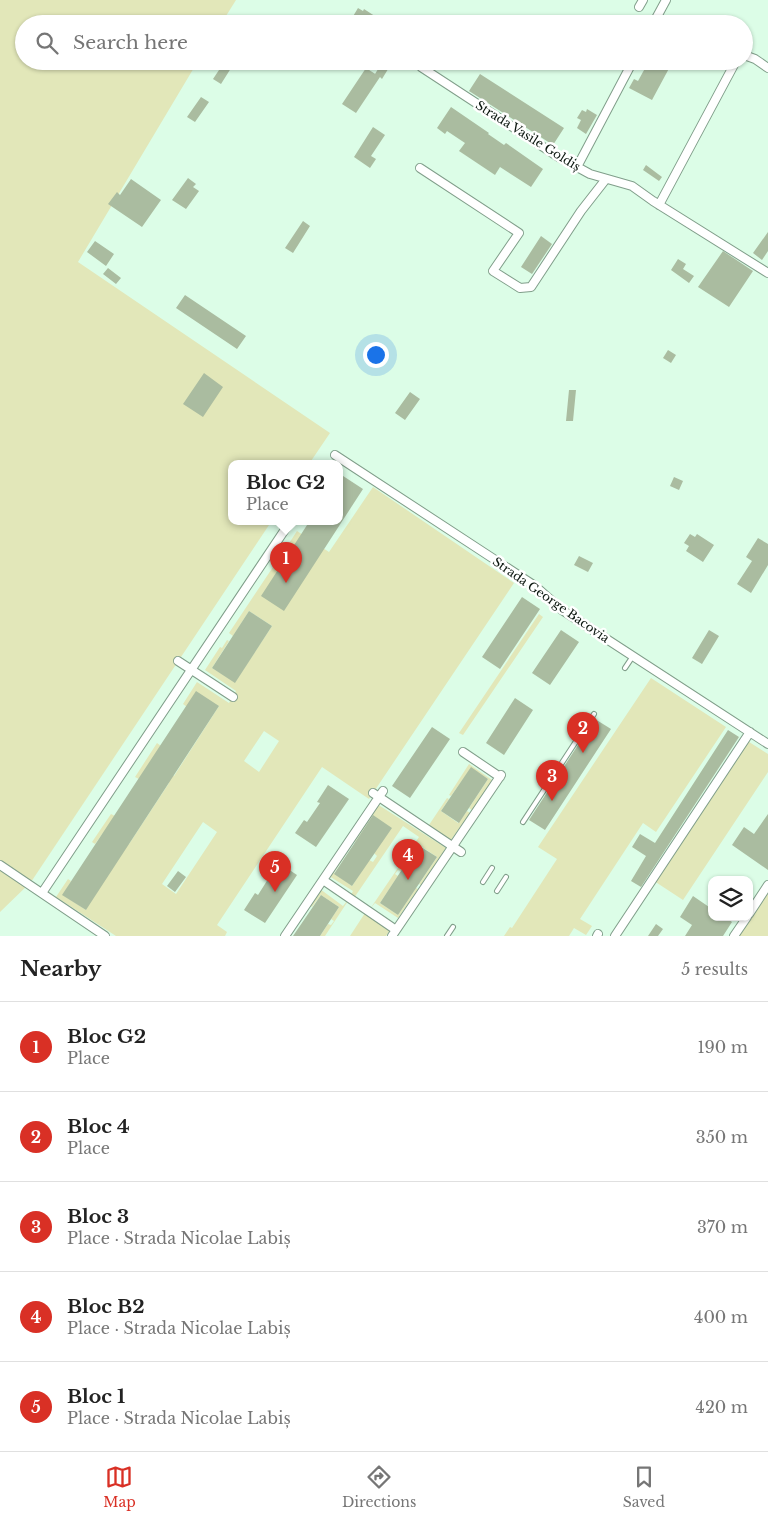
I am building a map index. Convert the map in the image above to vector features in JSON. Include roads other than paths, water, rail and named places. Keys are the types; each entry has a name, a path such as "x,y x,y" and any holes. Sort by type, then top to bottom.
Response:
{"street":[{"path":"658,15 666,0"},
{"path":"753,59 768,68"},
{"name":"Strada Vasile Goldiș","path":"426,70 557,156 590,174 632,186 768,273"},
{"path":"577,167 628,70"},
{"path":"659,205 731,70"},
{"path":"420,168 518,233 493,271 520,288 531,287 581,211 606,179"},
{"name":"Strada George Bacovia","path":"335,455 343,460"},
{"name":"Strada George Bacovia","path":"343,460 534,586 562,610 768,744"},
{"path":"42,893 287,525"},
{"path":"178,661 233,697"},
{"path":"615,936 750,732"},
{"path":"323,880 394,933 500,776 463,752"},
{"path":"285,936 378,794 461,852"},
{"path":"0,865 105,936"},
{"path":"753,908 768,885"},
{"path":"734,936 744,921"}],"lane":[{"path":"625,668 633,656"},
{"path":"522,822 594,714"},
{"path":"482,882 492,868"},
{"path":"497,891 506,877"},
{"path":"447,936 453,927"}],"place":[{"name":"Bloc G2","path":"286,583"},
{"name":"Bloc 4","path":"583,753"},
{"name":"Bloc 3","path":"552,801"},
{"name":"Bloc B2","path":"408,880"},
{"name":"Bloc 1","path":"275,892"}]}
